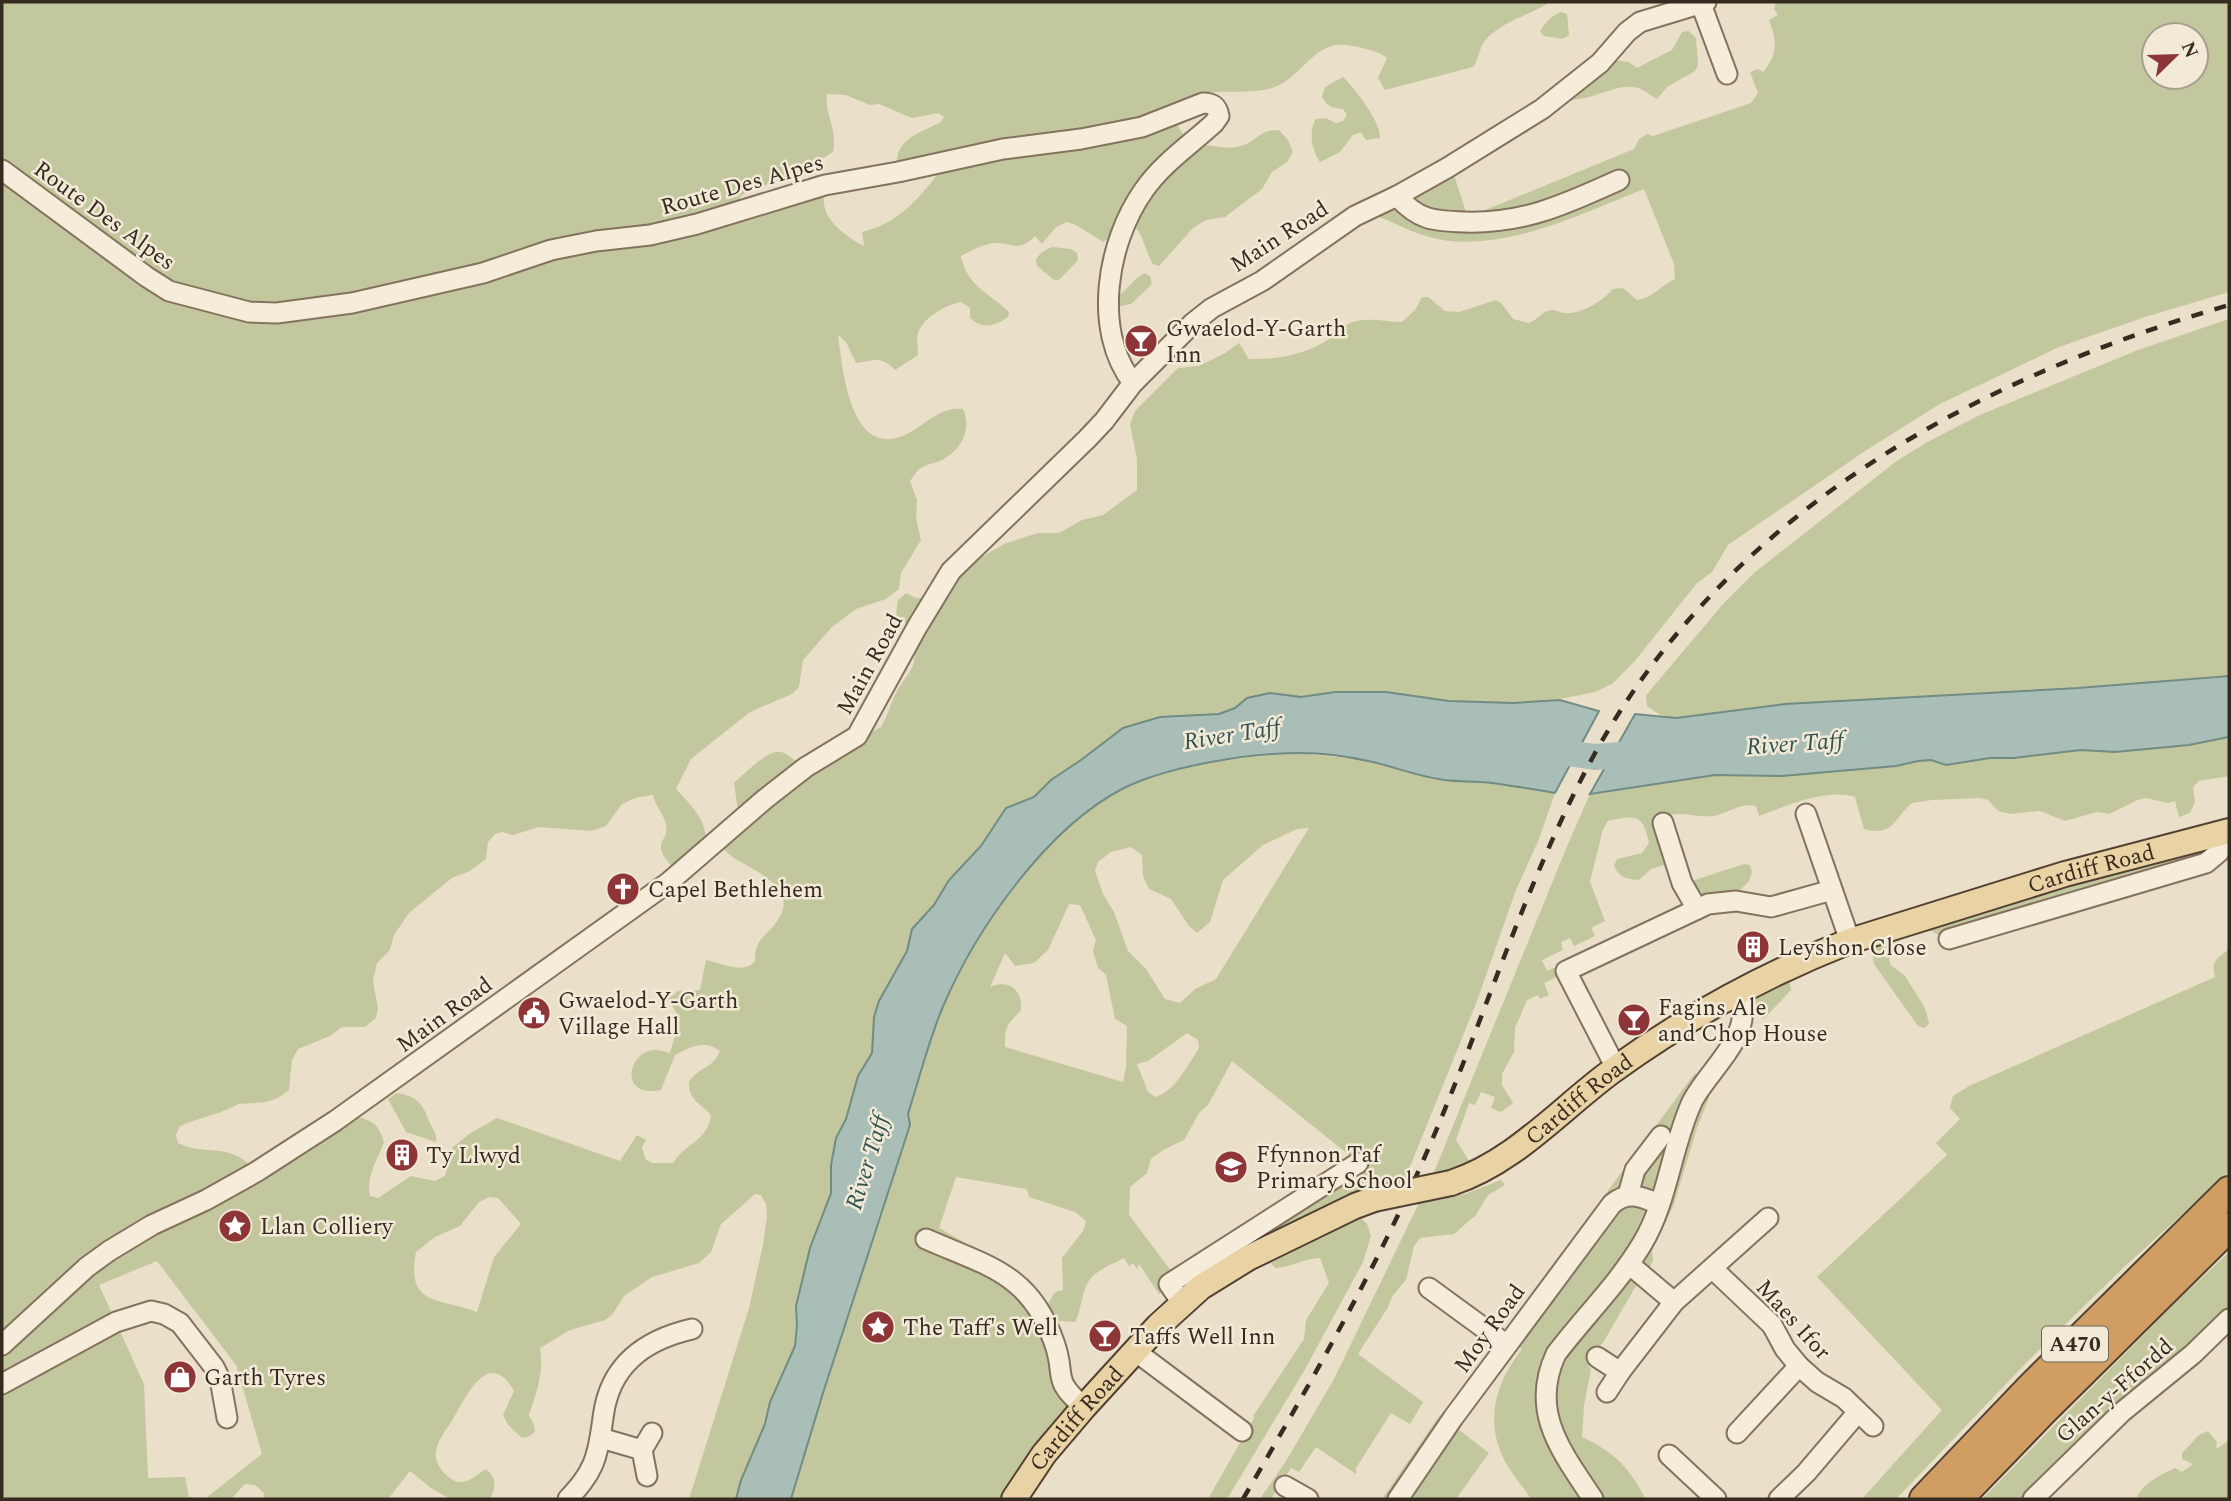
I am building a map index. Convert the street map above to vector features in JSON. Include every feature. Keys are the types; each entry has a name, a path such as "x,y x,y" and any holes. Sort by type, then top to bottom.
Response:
{"highway":[{"name":"A470","path":"1924,1499 2049,1368 2229,1191"},
{"name":"A470","path":"1958,1499 2229,1227"}],"main road":[{"name":"Cardiff Road","path":"1014,1499 1044,1454 1135,1351 1201,1287 1248,1258 1355,1206 1374,1199 1451,1183 1486,1169 1502,1160 1650,1044 1737,994 1819,953 2066,874 2229,832"}],"street":[{"path":"1704,3 1727,75"},
{"name":"Main Road","path":"2,1345 87,1267 152,1225 256,1172 335,1121 669,882 806,767 857,736 951,571 1087,439 1133,383 1193,323 1212,308 1272,274 1336,227 1451,166 1542,109 1585,75 1640,22 1704,3"},
{"name":"Route Des Alpes","path":"2,170 146,277 169,291 236,310 277,313 396,294 482,273 551,250 596,241 650,235 697,224 831,183 898,172 1003,149 1142,127 1203,103 1212,103 1219,116 1162,168 1143,190 1130,212 1115,253 1110,286 1111,332 1120,363 1133,383"},
{"path":"1397,196 1417,215 1429,220 1505,222 1563,206 1619,180"},
{"path":"1806,814 1850,941"},
{"path":"1663,823 1682,883 1696,909"},
{"path":"1949,939 2194,867 2215,858 2229,832"},
{"path":"1616,1068 1566,971 1696,909 1719,902 1736,901 1771,907 1832,890"},
{"path":"1589,1492 1558,1444 1547,1418 1546,1381 1550,1366 1569,1336 1629,1264 1644,1241 1659,1205 1693,1099 1733,1043 1742,1021 1742,1009 1737,994"},
{"name":"Moy Road","path":"1398,1499 1507,1345 1612,1204 1618,1198 1628,1195 1635,1170 1661,1136"},
{"path":"1182,1303 1169,1284 1358,1163"},
{"path":"1628,1195 1659,1205"},
{"path":"1608,1392 1620,1372 1674,1302 1768,1218"},
{"path":"926,1239 993,1269 1024,1289 1037,1304 1050,1329 1056,1347 1061,1383 1067,1393 1084,1407"},
{"path":"1629,1264 1674,1302"},
{"name":"Maes Ifor","path":"1713,1269 1772,1325 1785,1349 1799,1366 1866,1419 1779,1499"},
{"path":"1429,1288 1507,1345"},
{"path":"2,1384 116,1322 151,1311 164,1314 180,1323 214,1367 220,1379 226,1418"},
{"name":"Glan-y-Ffordd","path":"2033,1499 2122,1412 2193,1354 2229,1319"},
{"path":"568,1499 584,1480 601,1438 605,1406 611,1388 628,1360 660,1338 692,1329"},
{"path":"1135,1351 1242,1431"},
{"path":"1597,1357 1620,1372"},
{"path":"1737,1433 1799,1366"},
{"path":"601,1438 647,1441 648,1476"},
{"path":"1669,1455 1716,1499"},
{"path":"1285,1486 1308,1499"}],"green space":[{"path":"2,2 1550,2 1498,29 1482,45 1473,67 1385,90 1378,78 1387,58 1363,48 1336,45 1319,52 1291,77 1275,87 1198,94 1176,104 1180,129 1196,143 1234,147 1246,144 1272,130 1279,130 1288,140 1293,152 1287,162 1272,172 1262,189 1225,217 1206,220 1193,228 1159,266 1153,264 1134,226 1103,242 1067,222 1056,227 1042,244 1035,236 1021,245 989,244 961,256 968,275 974,282 1009,312 1008,317 998,323 984,325 975,322 970,318 970,308 961,302 948,306 934,314 919,330 918,355 895,370 881,361 856,363 846,342 838,335 847,391 862,425 874,436 890,439 909,433 934,416 955,409 963,409 966,431 955,451 920,469 910,481 917,500 916,518 921,540 901,573 899,589 886,599 856,609 832,627 803,660 799,687 792,694 750,712 691,759 676,789 701,820 706,842 674,869 662,852 661,846 667,828 653,795 635,798 622,804 606,826 591,831 539,827 513,835 502,832 495,834 488,842 486,859 470,871 452,878 409,913 394,935 390,950 377,963 373,981 378,1009 376,1018 365,1027 342,1027 330,1036 298,1049 292,1060 289,1090 278,1098 266,1102 239,1104 180,1126 176,1135 178,1143 186,1146 239,1157 256,1172 357,1117 372,1122 380,1131 384,1142 373,1168 369,1188 370,1196 378,1198 411,1176 435,1181 445,1176 452,1148 469,1134 497,1118 620,1161 637,1135 646,1140 642,1148 646,1160 653,1163 673,1163 706,1131 711,1115 690,1093 689,1082 718,1056 720,1051 715,1047 692,1047 675,1055 661,1090 647,1091 638,1087 632,1074 633,1066 645,1053 655,1050 670,1053 680,1019 668,999 678,991 700,990 706,960 739,968 750,965 755,961 758,944 782,912 784,901 773,883 732,856 717,842 738,811 734,783 770,754 781,752 806,767 881,727 894,697 911,670 915,656 912,637 917,627 902,621 896,615 898,600 906,593 916,598 936,597 963,568 1004,544 1038,533 1059,533 1082,520 1103,515 1137,490 1137,459 1130,424 1135,411 1178,368 1199,366 1239,343 1249,359 1281,357 1302,352 1322,344 1353,322 1402,322 1415,310 1422,297 1428,297 1445,311 1459,312 1496,300 1513,319 1529,323 1549,310 1570,313 1584,309 1613,289 1623,288 1637,300 1642,299 1675,279 1674,264 1644,189 1536,230 1507,238 1478,241 1450,241 1423,235 1373,215 1451,166 1466,212 1478,213 1634,149 1639,139 1647,134 1653,136 1751,103 1758,93 1750,72 1758,69 1763,72 1774,53 1774,34 1769,20 1778,15 1774,9 1776,2 2229,2 2229,292 2059,347 1940,404 1865,451 1728,545 1712,572 1697,583 1634,662 1612,684 1595,692 1539,703 1449,701 1386,692 1301,697 1270,693 1247,698 1235,708 1219,714 1191,717 1081,760 1051,780 1034,797 1006,808 981,846 949,880 934,905 913,929 907,951 879,1001 872,1053 858,1076 846,1119 836,1138 831,1165 831,1193 810,1248 796,1306 795,1346 770,1402 765,1424 741,1480 736,1499 689,1499 749,1308 763,1245 766,1204 761,1195 755,1194 721,1224 711,1252 699,1263 652,1277 624,1296 612,1315 605,1320 570,1330 540,1348 540,1374 529,1415 535,1431 530,1436 522,1438 508,1425 503,1415 514,1391 505,1379 496,1373 487,1374 472,1388 442,1437 436,1458 446,1475 458,1482 468,1481 486,1469 494,1483 490,1499 450,1499 410,1471 388,1499 263,1499 264,1493 255,1485 245,1484 231,1499 2,1499","holes":["827,94 846,95 870,105 879,104 912,118 938,113 944,117 941,122 902,145 897,161 898,172 937,171 937,175 895,218 862,232 864,246 842,232 829,217 824,204 823,177 817,175 736,211 741,196 753,187 778,183 795,176 833,152 834,136 827,108","489,1197 498,1198 521,1224 494,1257 477,1312 428,1297 416,1282 416,1252 435,1237 460,1226 479,1202","157,1261 236,1365 262,1454 206,1498 189,1497 185,1477 148,1478 144,1384 99,1285"]},
{"path":"1561,12 1567,14 1569,35 1563,39 1544,36 1540,31 1542,28"},
{"path":"1689,31 1696,38 1698,65 1695,71 1667,87 1657,99 1639,88 1625,87 1576,100 1566,100 1614,60 1628,62 1637,68 1672,50 1682,32"},
{"path":"1343,77 1372,115 1380,138 1366,140 1361,132 1353,135 1340,152 1320,162 1312,140 1312,129 1316,119 1326,118 1336,123 1343,121 1347,115 1343,109 1328,105 1322,97 1325,87"},
{"path":"1052,247 1071,249 1077,253 1078,260 1059,280 1054,280 1037,266 1036,259"},
{"path":"1144,273 1150,276 1152,284 1131,304 1117,307 1116,299"},
{"path":"2229,319 2229,676 2078,688 1785,704 1676,718 1660,715 1647,706 1646,696 1652,688 1724,603 1755,572 1898,460 1982,414 2138,350"},
{"path":"2229,737 2229,776 2199,781 2193,787 2195,802 2190,813 2179,817 2175,801 2168,803 2146,798 2109,814 2097,812 2065,821 2040,811 2010,814 1998,811 1988,800 1980,798 1932,800 1912,803 1887,829 1874,831 1864,829 1855,797 1819,796 1759,816 1756,806 1751,805 1711,816 1678,814 1663,817 1668,864 1651,869 1639,880 1624,877 1614,866 1617,859 1642,853 1649,843 1644,826 1632,818 1608,821 1603,829 1590,882 1605,921 1591,928 1595,936 1574,946 1570,938 1561,942 1563,950 1542,960 1547,971 1560,965 1563,974 1544,983 1549,995 1540,999 1538,995 1527,1000 1515,1028 1514,1052 1502,1074 1502,1085 1513,1103 1501,1112 1491,1108 1495,1097 1481,1092 1475,1105 1469,1103 1456,1140 1472,1166 1432,1177 1590,794 1715,775 1782,776 1896,766 1931,760 1946,765 2081,750 2115,752 2189,745"},
{"path":"1299,753 1366,760 1444,780 1490,783 1555,793 1539,839 1516,890 1477,1001 1405,1179 1368,1189 1169,1284 1159,1294 1139,1264 1137,1269 1133,1263 1129,1266 1124,1258 1094,1275 1084,1291 1075,1322 1059,1321 1054,1325 1070,1406 1005,1499 791,1499 910,1125 908,1114 933,1034 957,978 995,914 1018,882 1071,825 1099,803 1127,787 1190,767 1233,759","holes":["1309,828 1216,979 1195,989 1180,1003 1165,999 1146,969 1128,951 1095,871 1098,862 1111,852 1131,847 1142,855 1143,876 1149,889 1171,899 1189,926 1197,933 1210,922 1223,880 1263,845 1297,829","1069,904 1080,905 1096,940 1093,951 1098,968 1106,975 1115,1019 1127,1026 1123,1082 1005,1047 1008,1026 1021,1010 1020,996 1013,988 1003,984 990,987 1005,953 1015,966 1034,963 1048,950","1187,1033 1198,1040 1199,1048 1180,1077 1168,1090 1155,1097 1148,1092 1137,1064 1148,1061","1232,1061 1349,1155 1171,1271 1129,1215 1130,1187 1147,1173 1151,1159 1184,1140 1199,1113 1208,1105","956,1177 1027,1189 1029,1197 1075,1212 1086,1221 1083,1231 1062,1258 1063,1290 1055,1292 1046,1307 1004,1265 939,1228"]},
{"path":"2228,832 2219,852 2206,863 1943,941 1942,937 1930,930 1902,937 1892,945 1889,960 1891,965 1905,976 1925,1008 1929,1023 1925,1028 1918,1026 1874,964 1871,947 1878,940 1875,933 2065,874"},
{"path":"1744,864 1750,865 1752,872 1749,881 1736,894 1704,896 1689,882"},
{"path":"2229,949 2229,1172 2123,1268 2026,1363 1896,1499 1862,1499 1942,1410 1817,1277 1947,1155 1936,1143 1960,1119 1950,1108 1953,1096 1969,1086 2215,977 2215,963"},
{"path":"1787,968 1791,990 1764,1019 1751,1012 1737,994"},
{"path":"1695,1073 1710,1095 1674,1204 1652,1250 1653,1260 1645,1277 1634,1289 1604,1341 1587,1362 1591,1370 1584,1405 1582,1437 1620,1462 1646,1499 1531,1499 1506,1463 1495,1429 1494,1415 1500,1388 1522,1349 1501,1335"},
{"path":"397,1093 414,1098 421,1105 435,1133 436,1142 406,1132 388,1099"},
{"path":"1501,1180 1505,1185 1488,1195 1476,1215 1454,1234 1420,1238 1414,1246 1406,1280 1393,1295 1358,1354 1423,1402 1410,1424 1391,1413 1356,1468 1356,1474 1316,1447 1299,1472 1291,1468 1272,1497 1275,1499 1260,1499 1286,1461 1334,1379 1419,1203 1465,1194"},
{"path":"1360,1217 1367,1224 1371,1236 1363,1262 1304,1371 1227,1499 1208,1499 1253,1416 1304,1339 1306,1320 1329,1283 1320,1258 1281,1268 1275,1268 1270,1262"},
{"path":"2229,1252 2229,1312 2209,1333 2126,1396 2041,1477 2024,1499 1982,1499 2171,1307"},
{"path":"1440,1415 1489,1453 1456,1499 1382,1499"},
{"path":"2208,1431 2217,1442 2216,1449 2227,1442 2229,1436 2229,1499 2136,1499 2142,1489 2158,1477 2175,1468 2182,1472 2193,1464 2182,1459 2182,1453 2199,1435"}],"water":[{"path":"2229,676 2229,737 2189,745 2115,752 2081,750 1946,765 1931,760 1896,766 1782,776 1715,775 1590,794 1635,714 1676,718 1785,704 2078,688"},
{"path":"1335,692 1386,692 1449,701 1513,703 1560,700 1599,711 1555,793 1492,783 1435,779 1343,756 1280,754 1210,762 1142,780 1095,805 1068,828 1041,854 994,915 956,978 942,1009 908,1114 910,1125 791,1499 736,1499 741,1480 765,1424 770,1402 795,1346 796,1306 810,1248 831,1193 831,1165 836,1138 846,1119 858,1076 872,1053 874,1017 879,1001 907,951 912,929 934,905 949,880 981,846 1006,808 1034,797 1051,780 1123,728 1160,717 1219,714 1235,708 1247,698 1270,693 1301,697"}],"waterway":[{"name":"River Taff","path":"1541,749 1595,757 1645,753"}],"railway":[{"path":"1243,1499 1382,1248 1423,1161 1525,905 1569,804 1594,755 1649,669 1713,593 1786,526 1865,467 1950,416 2040,373 2133,336 2229,305"}],"place":[{"name":"Gwaelod-Y-Garth Inn","path":"1141,341"},
{"name":"Capel Bethlehem","path":"623,889"},
{"name":"Leyshon Close","path":"1753,947"},
{"name":"Gwaelod-Y-Garth Village Hall","path":"534,1013"},
{"name":"Fagins Ale and Chop House","path":"1634,1020"},
{"name":"Ty Llwyd","path":"402,1155"},
{"name":"Ffynnon Taf Primary School","path":"1231,1167"},
{"name":"Llan Colliery","path":"235,1226"},
{"name":"The Taff's Well","path":"878,1327"},
{"name":"Taffs Well Inn","path":"1105,1336"},
{"name":"Garth Tyres","path":"180,1377"}]}
